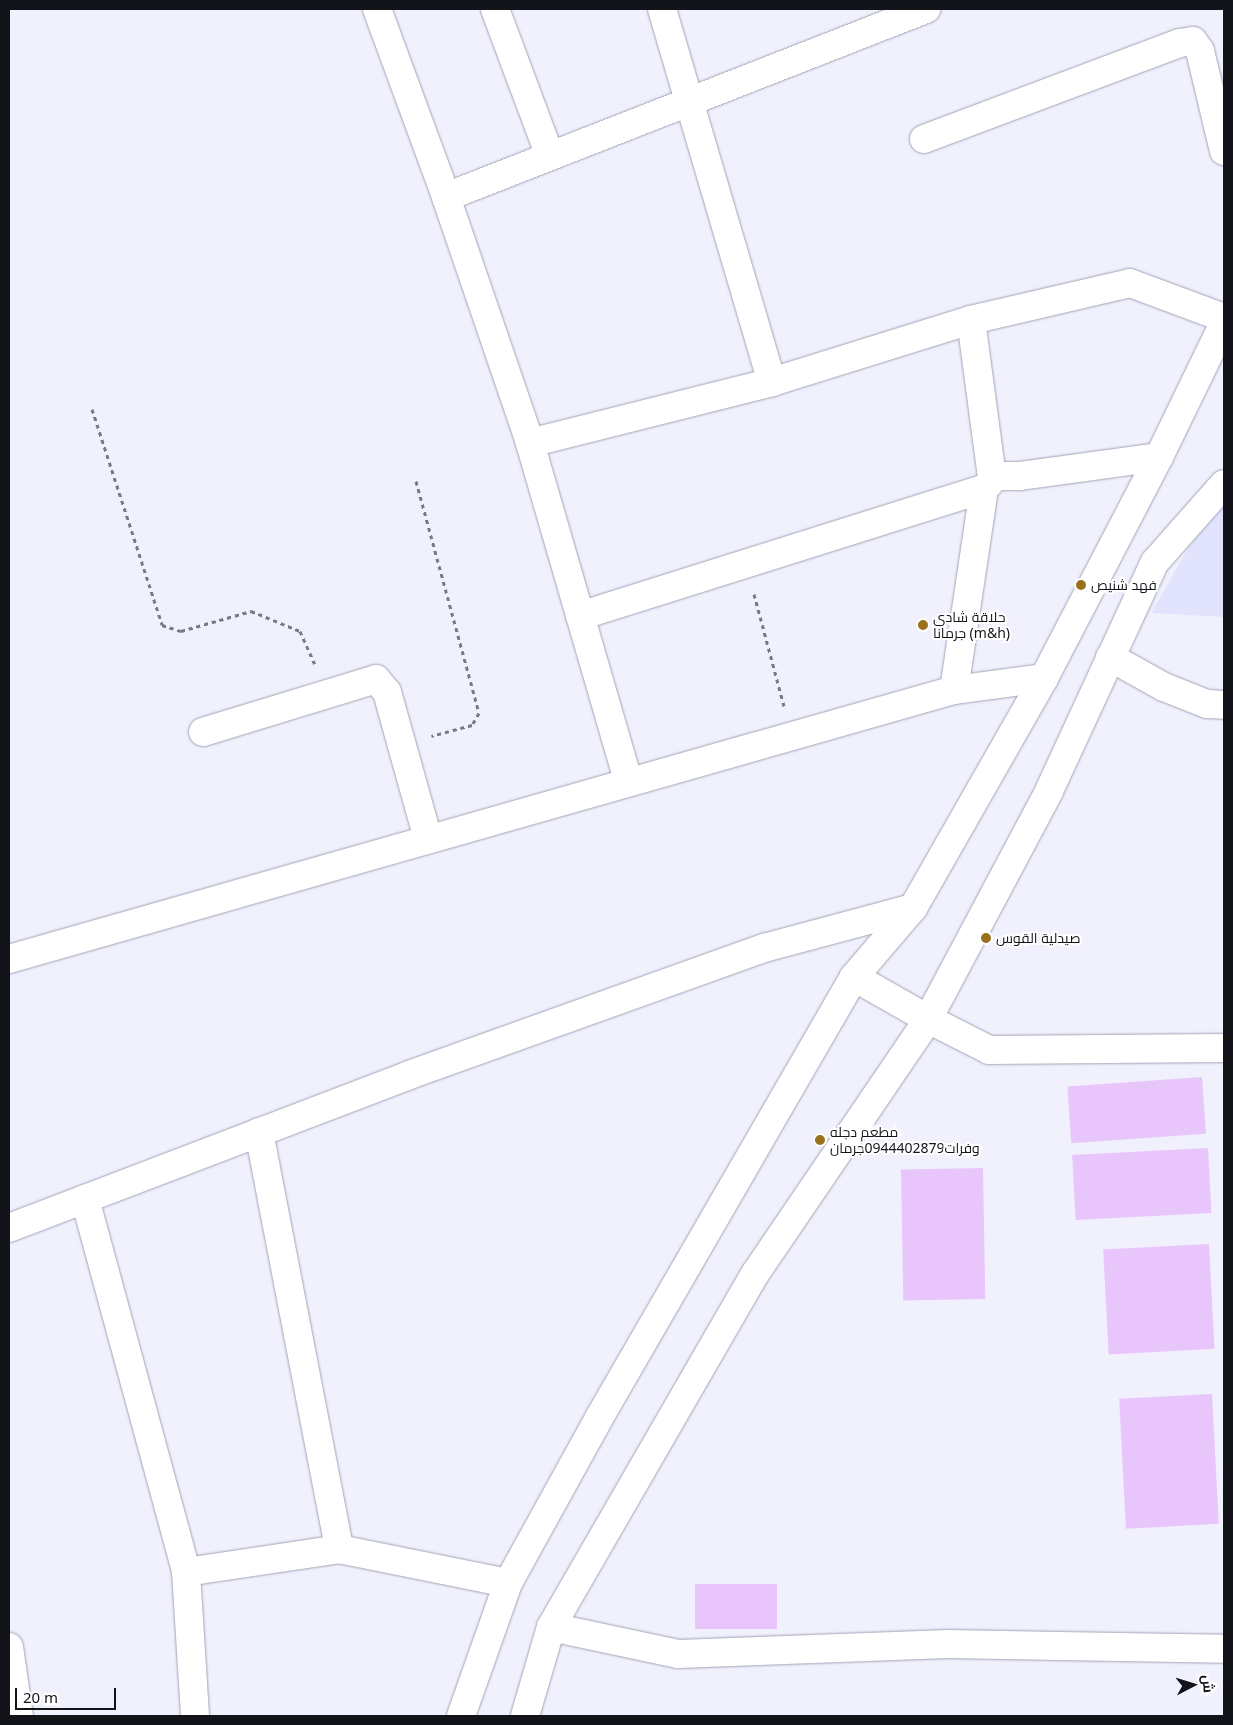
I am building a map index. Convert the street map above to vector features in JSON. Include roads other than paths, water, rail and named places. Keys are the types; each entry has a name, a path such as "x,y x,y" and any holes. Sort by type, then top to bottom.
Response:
{"street":[{"path":"377,9 446,197 530,443 628,781"},
{"path":"495,9 550,156"},
{"path":"662,9 772,382"},
{"path":"446,197 926,9"},
{"path":"924,139 1179,43 1193,41 1200,51 1224,151"},
{"path":"530,443 772,382 971,320 1130,282 1224,318"},
{"path":"954,690 991,470 971,320"},
{"path":"461,1716 508,1583 599,1418 854,977 913,908 1044,678 1160,457 1224,323"},
{"path":"580,616 746,564 990,482 1020,476 1160,457"},
{"path":"525,1716 551,1627 755,1274 928,1019 1049,791 1155,562 1224,484"},
{"path":"1110,657 1164,687 1208,704 1224,704"},
{"path":"9,959 628,781 954,690 1044,678"},
{"path":"203,732 376,679 388,692 428,839"},
{"path":"9,1228 409,1074 764,948 913,908"},
{"path":"854,977 928,1019 989,1050 1224,1048"},
{"path":"259,1132 338,1549"},
{"path":"85,1199 186,1572 196,1716"},
{"path":"186,1572 338,1549 508,1583"},
{"path":"551,1627 678,1654 948,1644 1224,1649"},
{"path":"9,1647 19,1716"}],"place":[{"name":"فهد شنيص","path":"1081,585"},
{"name":"حلاقة شادي جرمانا (m&h)","path":"923,625"},
{"name":"صيدلية القوس","path":"986,938"},
{"name":"مطعم دجله وفرات0944402879جرمان","path":"820,1140"}]}
